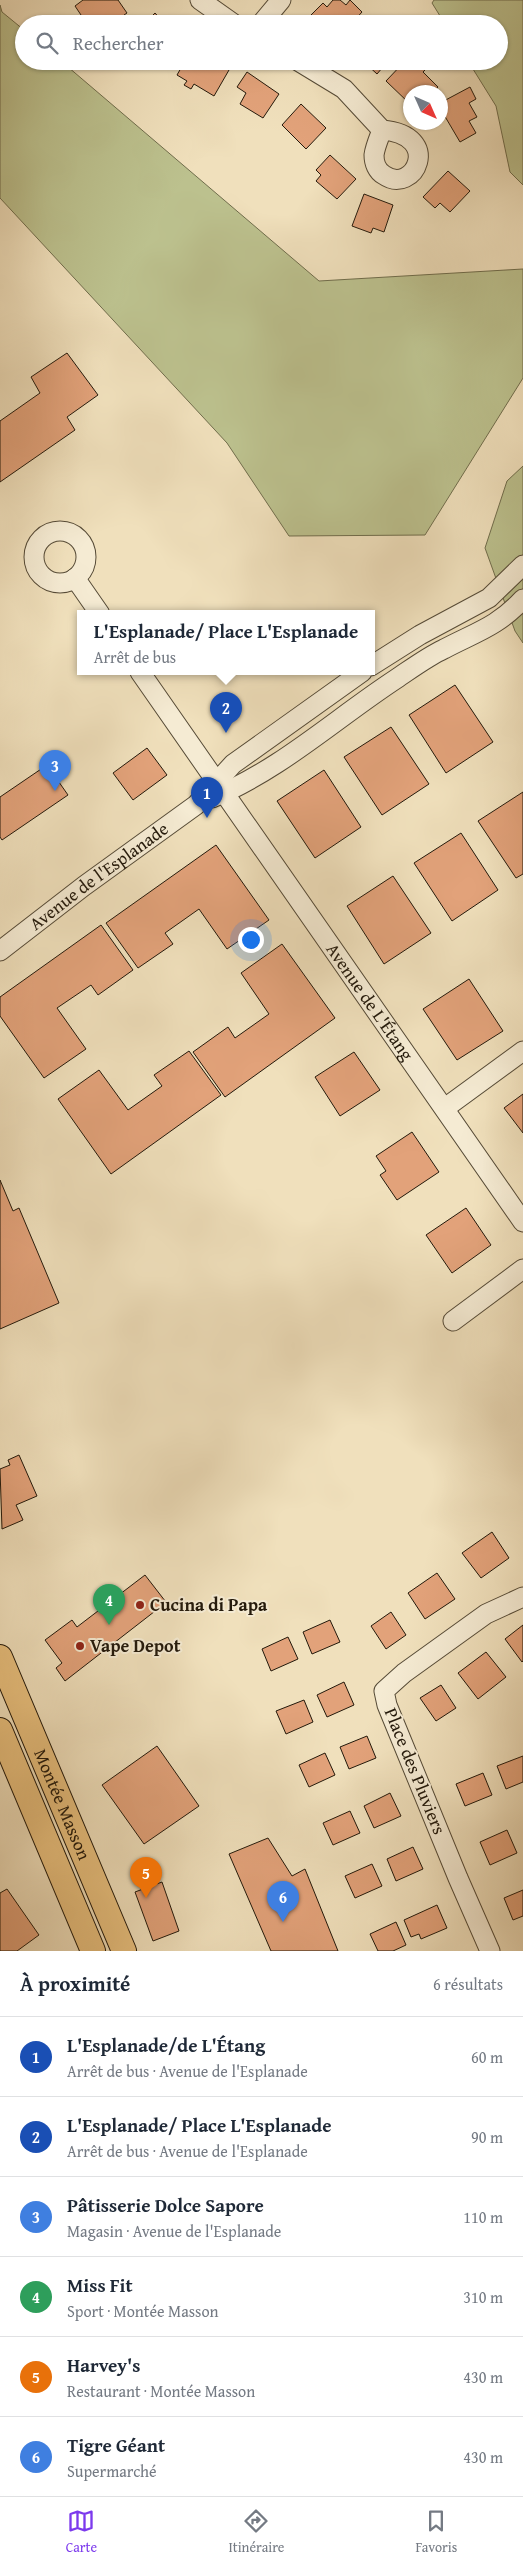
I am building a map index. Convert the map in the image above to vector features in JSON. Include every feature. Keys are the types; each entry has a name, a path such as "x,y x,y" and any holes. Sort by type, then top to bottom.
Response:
{"main road":[{"name":"Montée Masson","path":"0,1658 124,1951"},
{"name":"Montée Masson","path":"0,1730 93,1951"}],"street":[{"path":"200,0 221,15"},
{"path":"268,15 281,0"},
{"path":"313,70 344,89 382,130"},
{"path":"375,663 420,635 489,598 523,565"},
{"path":"75,578 97,610"},
{"name":"Avenue de l'Esplanade","path":"0,951 84,886 220,788 249,781 396,679 444,649 478,634 511,612 523,599"},
{"name":"Avenue de L'Étang","path":"142,675 523,1222"},
{"name":"Avenue de l'Esplanade","path":"220,788 233,764 358,675"},
{"path":"445,1108 523,1051"},
{"path":"453,1320 523,1269"},
{"name":"Place des Pluviers","path":"490,1951 387,1705 384,1691 404,1673 486,1614 523,1597"}],"green space":[{"path":"434,0 523,0 523,185 510,172 496,106 474,70 508,70 508,15 439,15 432,3"},
{"path":"0,5 2,12 15,23 15,70 72,70 319,281 523,269 523,378 425,535 289,536 227,443 0,198"},
{"path":"523,466 523,643 515,631 485,548 507,481"}],"building":[{"path":"83,0 118,0 127,13 124,15 81,15 75,6"},
{"path":"333,0 340,0 346,5 350,0 362,12 359,15 311,15 323,3 327,7"},
{"path":"180,70 229,70 214,96 194,84 191,89 184,85 187,81 177,75"},
{"path":"396,70 425,70 423,72 436,85 403,85 403,97 386,81"},
{"path":"247,72 279,94 263,118 240,104 246,93 237,87"},
{"path":"470,87 476,99 469,103 477,117 469,121 476,133 460,142 448,122 448,99"},
{"path":"301,104 326,128 306,149 282,125"},
{"path":"330,155 356,179 337,199 316,181 321,175 316,170"},
{"path":"448,171 470,191 450,212 440,203 435,208 423,197"},
{"path":"364,194 393,205 384,232 373,228 371,233 352,226"},
{"path":"67,353 98,395 67,417 75,430 0,482 0,421 40,393 31,377"},
{"path":"455,685 493,742 446,773 409,715"},
{"path":"391,727 429,784 382,815 344,757"},
{"path":"147,748 167,775 133,800 113,773"},
{"path":"47,765 68,795 2,840 0,837 0,797"},
{"path":"324,770 361,827 315,858 277,801"},
{"path":"523,792 523,874 516,878 478,821"},
{"path":"461,833 498,890 452,921 414,863"},
{"path":"216,845 269,920 227,949 199,909 165,933 173,944 138,968 106,923"},
{"path":"393,876 431,933 384,964 347,906"},
{"path":"101,925 133,970 98,995 91,985 57,1008 86,1049 44,1078 0,1016 0,997"},
{"path":"282,944 335,1018 225,1097 193,1052 228,1027 235,1038 269,1014 241,973"},
{"path":"469,979 503,1031 457,1060 423,1009"},
{"path":"189,1051 221,1095 111,1174 58,1099 99,1070 128,1110 162,1086 154,1075"},
{"path":"354,1052 380,1090 340,1116 315,1077"},
{"path":"523,1094 523,1133 504,1108"},
{"path":"412,1132 439,1172 397,1200 380,1175 386,1171 376,1156"},
{"path":"0,1180 13,1211 19,1208 59,1303 0,1329"},
{"path":"466,1208 491,1245 452,1273 426,1235"},
{"path":"19,1455 37,1496 16,1505 23,1520 2,1529 0,1469 10,1465 8,1460"},
{"path":"492,1532 509,1558 481,1578 462,1553"},
{"path":"437,1573 455,1599 425,1619 408,1593"},
{"path":"145,1575 169,1606 162,1612 159,1608 65,1681 56,1668 62,1663 45,1640 72,1620 77,1627"},
{"path":"391,1612 406,1635 386,1649 371,1626"},
{"path":"330,1620 340,1642 312,1654 303,1632"},
{"path":"523,1625 523,1661 522,1662 505,1639"},
{"path":"288,1637 298,1659 271,1671 262,1649"},
{"path":"486,1652 506,1677 478,1699 458,1673"},
{"path":"344,1682 354,1705 327,1717 317,1695"},
{"path":"441,1685 456,1708 436,1721 420,1698"},
{"path":"304,1700 313,1722 286,1734 276,1711"},
{"path":"367,1736 376,1758 349,1769 340,1747"},
{"path":"157,1746 199,1806 144,1844 102,1785"},
{"path":"325,1753 335,1775 309,1787 299,1765"},
{"path":"523,1756 523,1782 506,1789 497,1766"},
{"path":"483,1773 492,1795 465,1806 456,1784"},
{"path":"390,1793 401,1816 374,1828 364,1806"},
{"path":"350,1811 360,1833 333,1845 323,1823"},
{"path":"507,1830 517,1853 490,1865 480,1842"},
{"path":"268,1838 292,1876 305,1869 338,1951 271,1951 229,1854"},
{"path":"413,1847 423,1869 396,1881 387,1859"},
{"path":"372,1864 382,1886 355,1898 345,1876"},
{"path":"162,1882 179,1931 153,1941 135,1892"},
{"path":"7,1889 39,1935 17,1951 0,1951 0,1893"},
{"path":"523,1890 523,1916 513,1920 504,1898"},
{"path":"437,1905 447,1928 421,1939 419,1934 411,1937 404,1920"},
{"path":"396,1922 406,1945 393,1951 378,1951 370,1934"}],"place":[{"name":"L'Esplanade/ Place L'Esplanade","path":"226,733"},
{"name":"Pâtisserie Dolce Sapore","path":"55,791"},
{"name":"L'Esplanade/de L'Étang","path":"207,818"},
{"name":"Cucina di Papa","path":"140,1605"},
{"name":"Miss Fit","path":"109,1625"},
{"name":"Vape Depot","path":"80,1646"},
{"name":"Harvey's","path":"146,1898"},
{"name":"Tigre Géant","path":"283,1922"}]}
